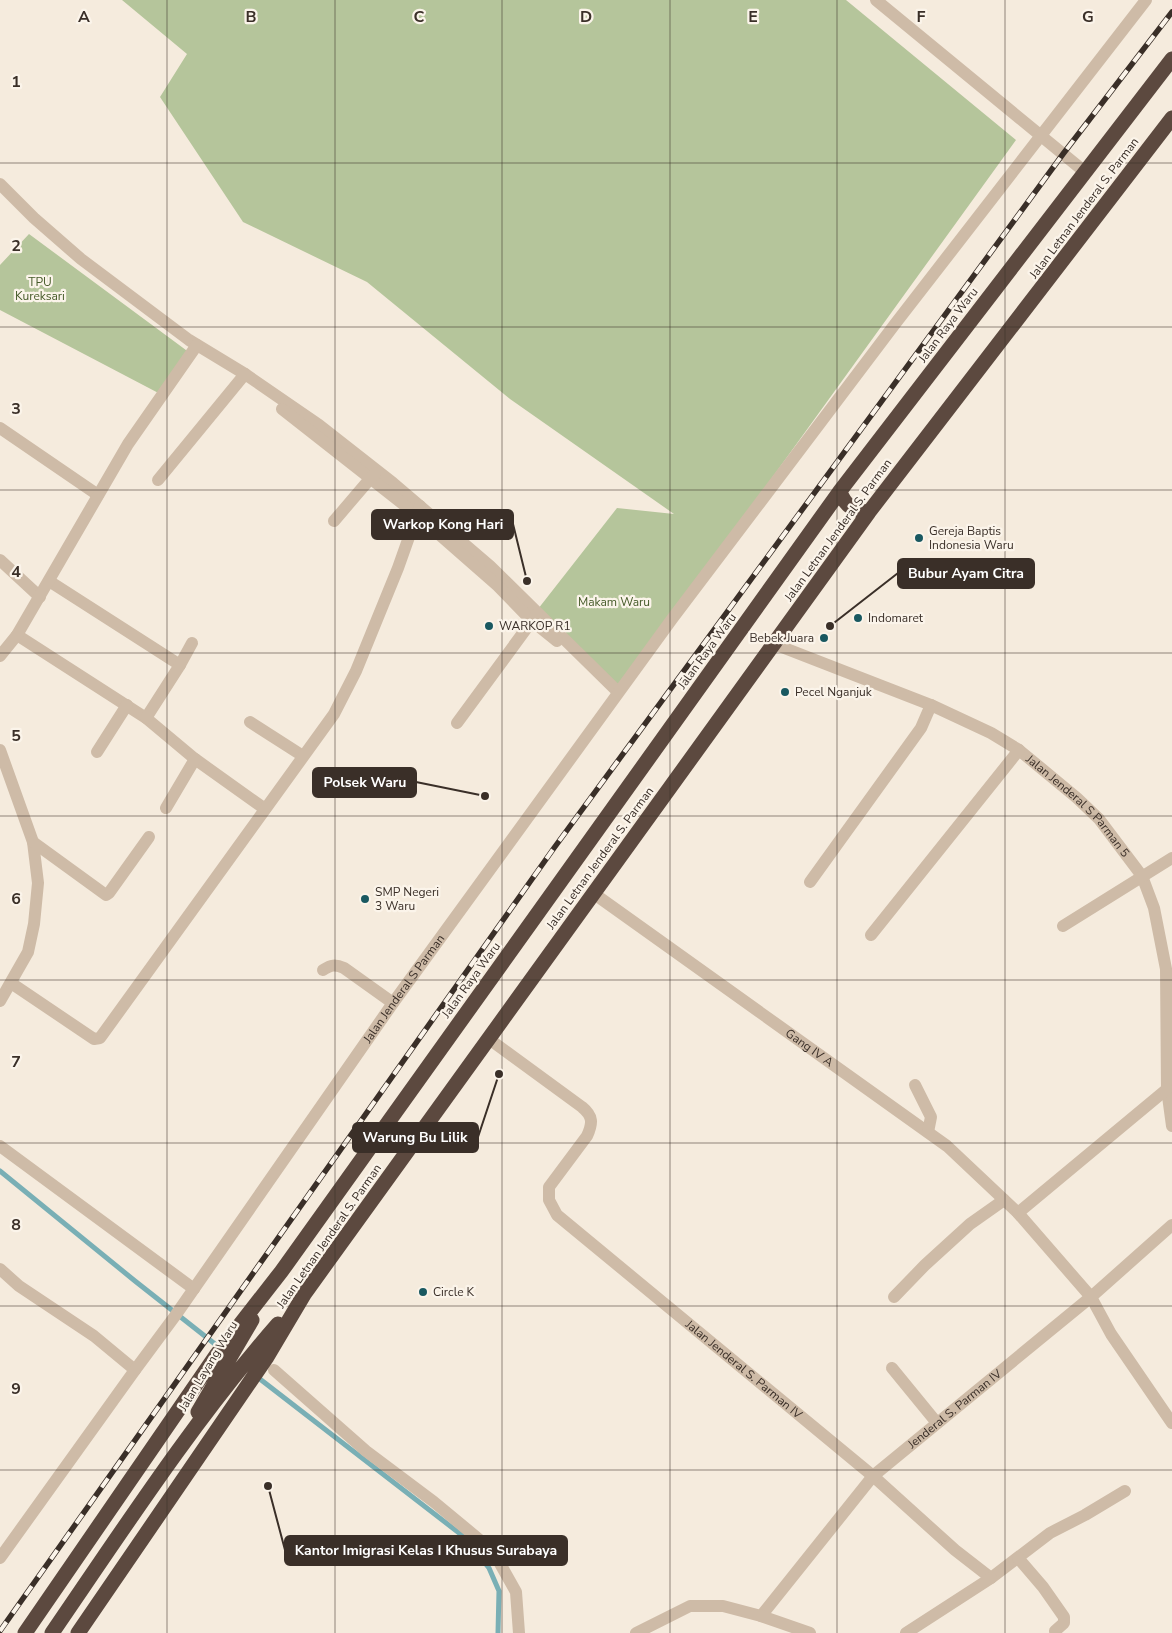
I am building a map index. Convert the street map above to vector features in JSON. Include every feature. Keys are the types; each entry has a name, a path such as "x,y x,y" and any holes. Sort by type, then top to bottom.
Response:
{"highway":[{"name":"Jalan Raya Waru","path":"281,1272 840,491 1172,59"},
{"name":"Jalan Letnan Jenderal S. Parman","path":"305,1293 869,512 1172,118"},
{"path":"840,491 845,503 850,507 856,511 869,512"},
{"name":"Jalan Letnan Jenderal S. Parman","path":"236,1337 281,1272"},
{"name":"Jalan Layang Waru","path":"234,1366 266,1359 305,1293"},
{"name":"Jalan Layang Waru","path":"52,1633 234,1366 236,1337"},
{"path":"25,1633 234,1366"},
{"path":"78,1633 234,1366"}],"street":[{"path":"876,0 1085,172"},
{"name":"Jalan Jenderal S Parman","path":"0,1558 187,1300 393,1003 618,693 843,391 1146,0"},
{"path":"0,184 34,218 81,258 196,345 319,425 374,475 490,566 535,616 618,693"},
{"path":"0,656 17,634 40,597 128,444 196,345"},
{"path":"158,480 243,375"},
{"path":"0,428 98,495"},
{"path":"334,521 374,475"},
{"path":"11,983 94,1039 100,1038 334,714 356,670 398,568 419,510"},
{"path":"0,560 40,597"},
{"path":"49,581 180,665"},
{"path":"457,723 535,616"},
{"path":"17,634 146,718 195,759 265,809"},
{"path":"146,718 192,643"},
{"name":"Jalan Jenderal S Parman 5","path":"774,644 931,705 991,733 1020,750 1099,819 1142,876 1154,908 1166,969 1168,1089 1172,1126"},
{"path":"97,752 127,705"},
{"path":"810,882 921,728 931,705"},
{"path":"250,722 303,756"},
{"path":"0,750 33,842 38,883 34,924 28,952 0,1001"},
{"path":"871,934 1020,750"},
{"path":"166,808 195,759"},
{"path":"33,842 106,895 110,893 149,837"},
{"path":"1063,926 1172,858"},
{"name":"Gang IV A","path":"594,893 947,1146 1018,1213 1091,1298 1111,1334 1172,1423"},
{"path":"323,970 331,965 344,968 393,1003"},
{"name":"Jalan Jenderal S. Parman IV","path":"489,1039 582,1107 592,1119 587,1136 549,1187 549,1200 557,1215 873,1476 955,1550 991,1578"},
{"path":"915,1085 931,1117 928,1132"},
{"path":"1018,1213 1168,1089"},
{"path":"0,1146 194,1289"},
{"path":"894,1297 924,1265 970,1224 1004,1200"},
{"name":"Jenderal S. Parman IV","path":"761,1616 873,1476 1091,1298 1172,1226"},
{"path":"0,1269 19,1286 94,1336 135,1370"},
{"path":"266,1359 366,1451 434,1502 493,1551 516,1592 519,1633"},
{"path":"892,1368 937,1424"},
{"path":"906,1633 991,1578 1050,1534 1125,1491"},
{"path":"1018,1558 1043,1587 1064,1617 1064,1623 1056,1632"},
{"path":"636,1633 690,1606 723,1606 761,1616 810,1633"}],"green space":[{"name":"Makam Waru","path":"122,0 846,0 1016,140 618,691 538,609 617,508 674,514 510,399 367,282 243,222 160,97 187,54"},
{"name":"TPU Kureksari","path":"29,234 194,356 166,397 0,310 0,265"}],"waterway":[{"path":"0,1171 220,1348"},
{"path":"256,1376 463,1536 489,1568 499,1591 498,1633"}],"railway":[{"path":"0,1631 554,848 1063,154 1172,12"}],"place":[{"name":"Gereja Baptis Indonesia Waru","path":"919,538"},
{"name":"Warkop Kong Hari","path":"527,581"},
{"name":"Indomaret","path":"858,618"},
{"name":"WARKOP R1","path":"489,626"},
{"name":"Bubur Ayam Citra","path":"830,626"},
{"name":"Bebek Juara","path":"824,638"},
{"name":"Pecel Nganjuk","path":"785,692"},
{"name":"Polsek Waru","path":"485,796"},
{"name":"SMP Negeri 3 Waru","path":"365,899"},
{"name":"Warung Bu Lilik","path":"499,1074"},
{"name":"Circle K","path":"423,1292"},
{"name":"Kantor Imigrasi Kelas I Khusus Surabaya","path":"268,1486"}]}
